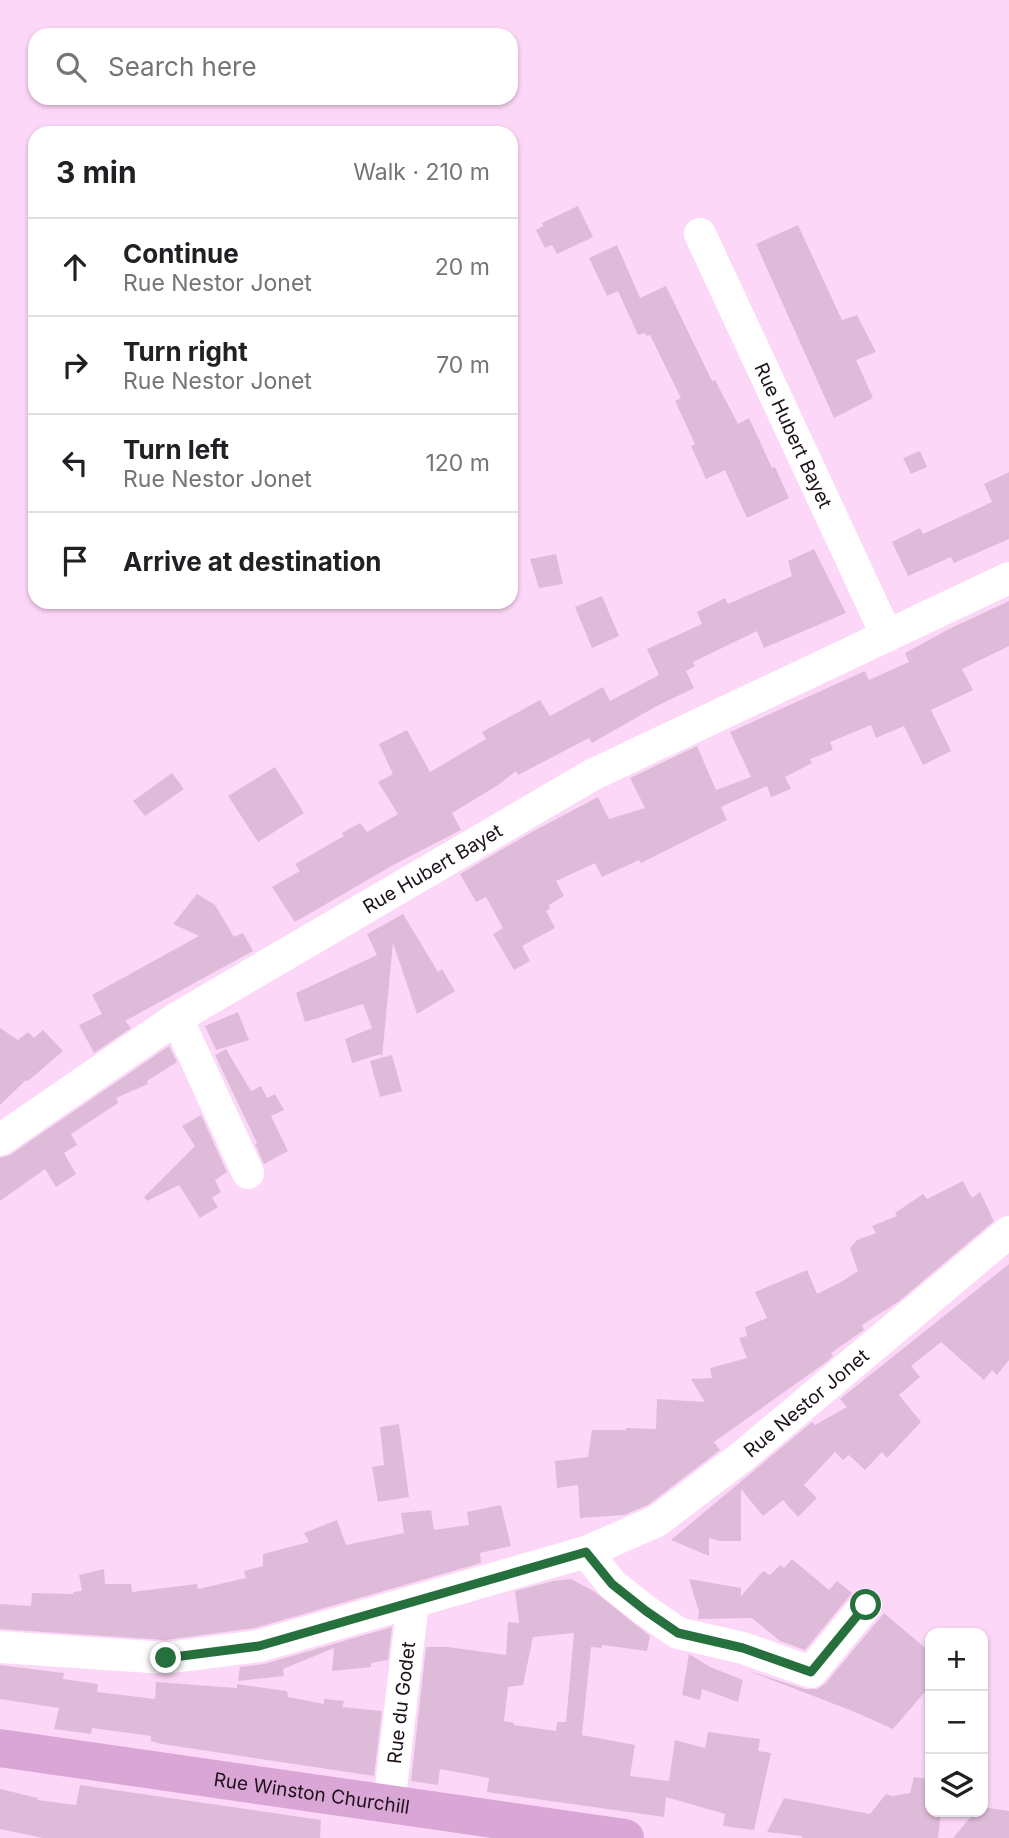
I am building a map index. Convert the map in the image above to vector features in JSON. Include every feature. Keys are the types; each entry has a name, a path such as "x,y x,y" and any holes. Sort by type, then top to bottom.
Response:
{"main road":[{"name":"Rue Winston Churchill","path":"0,1748 389,1804 501,1829 625,1838"}],"street":[{"name":"Rue Hubert Bayet","path":"699,234 887,636"},
{"name":"Rue Hubert Bayet","path":"0,1140 177,1018 592,775 1009,578"},
{"path":"177,1018 248,1173"},
{"name":"Rue Nestor Jonet","path":"0,1647 166,1658 259,1646 586,1552 657,1521 744,1455 1009,1232"},
{"path":"586,1552 612,1584 678,1633 743,1648 811,1672 866,1605"},
{"name":"Rue du Godet","path":"389,1804 413,1602"}],"building":[{"path":"578,206 593,237 557,254 552,245 545,248 536,230 543,226 542,223"},
{"path":"798,225 842,320 857,315 876,352 856,360 873,398 834,418 756,244"},
{"path":"617,245 640,298 666,286 712,381 715,380 738,424 749,418 789,498 747,518 725,470 706,479 691,446 695,444 675,401 681,398 650,335 638,335 618,291 607,296 589,258"},
{"path":"920,451 927,467 911,474 903,458"},
{"path":"1009,472 1009,539 954,563 951,557 908,576 892,542 920,528 923,534 992,502 984,484"},
{"path":"814,549 846,613 764,648 757,631 693,662 695,666 686,671 694,688 592,743 589,738 518,775 516,771 452,813 461,830 395,864 295,922 272,887 300,871 295,864 344,836 342,833 360,823 367,832 398,814 378,782 393,774 379,744 407,730 430,772 486,739 482,732 540,700 550,716 603,687 610,701 659,675 647,649 702,624 697,612 725,598 728,604 792,576 788,561"},
{"path":"556,554 563,584 539,588 530,559"},
{"path":"602,596 619,636 592,648 575,607"},
{"path":"1009,601 1009,646 962,669 973,690 931,710 951,751 923,765 904,726 876,738 871,725 830,742 833,750 810,759 812,763 785,777 791,789 771,797 767,786 721,807 727,820 641,863 639,860 602,877 595,863 556,881 564,896 549,905 550,909 546,911 555,928 522,946 530,961 514,970 493,934 503,928 486,897 476,902 460,874 598,797 609,819 645,808 630,778 697,746 716,790 751,777 730,732 865,671 869,680 909,662 905,653"},
{"path":"275,767 304,813 258,842 228,796"},
{"path":"172,773 184,789 145,816 133,801"},
{"path":"197,894 215,905 234,937 243,933 253,951 125,1021 131,1028 94,1053 79,1025 102,1014 92,995 199,936 173,924"},
{"path":"403,914 438,972 442,969 455,991 417,1014 393,943 382,1058 381,1054 352,1063 345,1039 372,1028 363,1004 305,1022 296,993 377,955 367,934"},
{"path":"238,1012 249,1040 216,1050 205,1026"},
{"path":"0,1028 18,1040 28,1032 34,1038 43,1030 63,1051 0,1105"},
{"path":"169,1046 177,1062 147,1081 148,1084 116,1098 118,1103 71,1134 77,1145 64,1153 76,1174 56,1187 45,1169 0,1201 0,1158 10,1155"},
{"path":"226,1049 251,1091 261,1086 267,1098 275,1094 284,1110 271,1116 288,1151 264,1164 255,1144 257,1143 215,1055"},
{"path":"392,1055 402,1091 380,1097 370,1061"},
{"path":"201,1115 227,1172 215,1180 221,1192 212,1198 218,1207 200,1218 179,1185 147,1201 144,1197 195,1146 182,1126"},
{"path":"963,1181 972,1198 980,1192 994,1221 898,1302 862,1325 864,1330 831,1353 833,1356 825,1363 714,1442 720,1450 648,1505 624,1515 580,1518 578,1485 557,1488 555,1461 588,1457 592,1430 656,1429 657,1399 705,1402 691,1379 712,1378 710,1368 747,1358 739,1338 747,1336 745,1327 767,1318 755,1292 807,1270 817,1294 841,1282 858,1271 850,1248 857,1240 876,1233 872,1226 897,1216 895,1213 923,1194 927,1199"},
{"path":"1009,1264 1009,1360 997,1375 992,1370 984,1380 941,1342 911,1366 920,1377 899,1395 921,1422 887,1458 882,1452 865,1470 849,1455 843,1460 835,1452 804,1485 817,1498 798,1517 783,1500 763,1516 741,1489 741,1541 709,1538 709,1556 671,1540 812,1422 815,1425 847,1407 840,1399"},
{"path":"399,1424 409,1497 378,1502 372,1467 384,1465 380,1427"},
{"path":"501,1505 511,1546 480,1553 481,1563 255,1628 165,1640 0,1629 0,1604 31,1606 32,1593 74,1594 73,1592 82,1591 79,1575 104,1569 105,1584 131,1584 132,1592 197,1584 198,1589 246,1578 244,1571 263,1566 263,1554 309,1542 304,1533 337,1520 346,1545 404,1533 401,1513 431,1510 434,1530 469,1525 467,1512"},
{"path":"792,1559 829,1590 837,1581 852,1593 805,1650 780,1641 752,1618 698,1619 699,1612 689,1579 741,1588 741,1596 763,1571 770,1575 780,1565 784,1568"},
{"path":"571,1579 595,1592 650,1636 647,1651 602,1645 602,1648 591,1647 582,1735 635,1745 630,1776 669,1781 675,1740 705,1748 708,1732 760,1739 758,1751 771,1753 754,1830 723,1826 725,1814 666,1797 664,1817 487,1792 489,1778 440,1769 438,1785 411,1781 426,1647 448,1647 506,1655 508,1622 519,1623 515,1591","holes":["574,1633 566,1722 557,1722 556,1731 504,1721 508,1687 523,1685 533,1637"]},
{"path":"884,1613 925,1648 925,1692 893,1729 746,1670 805,1689 817,1689 825,1684"},
{"path":"392,1627 388,1660 371,1663 371,1667 332,1671 334,1648 283,1669 284,1676 238,1681 240,1667 264,1664"},
{"path":"689,1654 710,1667 743,1680 738,1702 702,1689 700,1700 682,1695"},
{"path":"0,1665 64,1673 63,1679 98,1684 97,1692 155,1699 156,1682 237,1688 237,1684 287,1691 288,1697 324,1704 324,1699 344,1701 342,1707 382,1711 374,1776 162,1744 151,1741 151,1736 92,1728 91,1734 54,1729 59,1708 0,1699"},
{"path":"914,1777 925,1778 925,1817 940,1817 938,1838 802,1838 767,1832 784,1798 870,1814 886,1794 892,1796 910,1793"},
{"path":"80,1785 321,1820 320,1838 43,1838 0,1829 0,1789 38,1798 37,1800 76,1805"},
{"path":"988,1808 1009,1811 1009,1838 953,1838 971,1817 988,1817"}],"route":[{"path":"166,1658 259,1646 586,1552 612,1584 678,1633 743,1648 811,1672 866,1605"}]}
